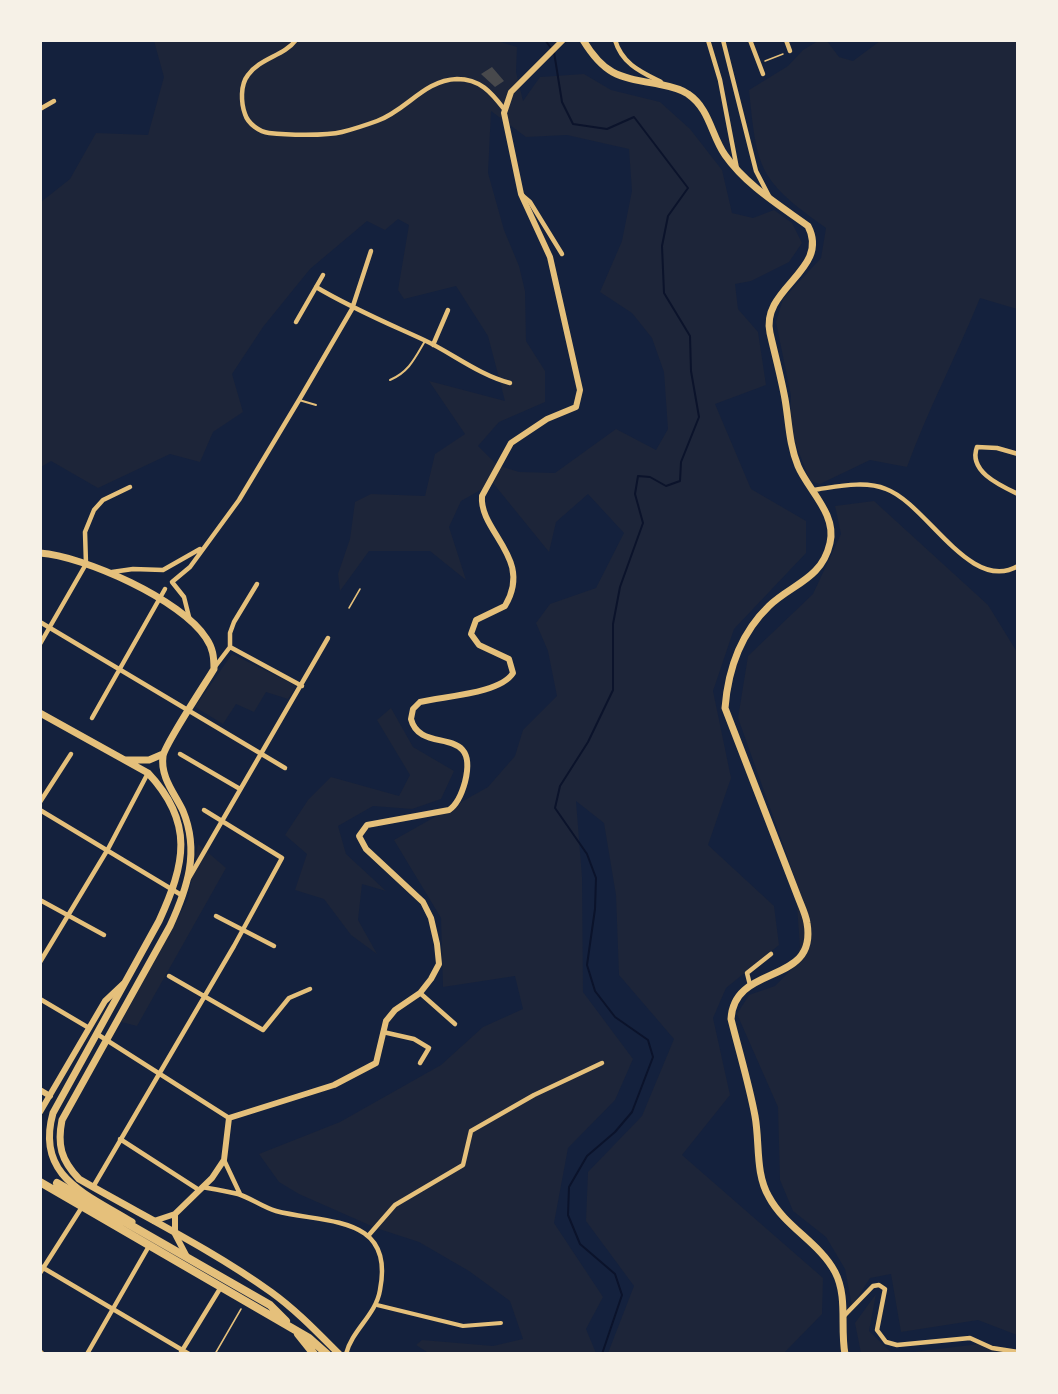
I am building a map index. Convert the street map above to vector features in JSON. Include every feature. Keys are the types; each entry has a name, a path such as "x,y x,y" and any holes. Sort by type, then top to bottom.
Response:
{"main road":[{"path":"584,40 597,62 613,74 669,86 686,92 701,104 723,153 738,171 808,226 814,237 814,250 808,264 777,300 770,312 769,328 785,401 789,437 799,467 829,519 831,540 825,559 803,583 770,605 740,646 727,680 725,708 807,923 808,937 804,952 788,968 750,985 737,994 732,1006 731,1019 756,1118 762,1179 768,1197 781,1214 827,1260 836,1273 841,1291 844,1353"},
{"path":"40,553 112,572 190,621 206,636 213,652 214,669 163,754 149,760 133,761 118,758"},
{"path":"41,714 147,773 159,785 176,818 183,849 174,889 53,1113 48,1137 54,1163 70,1184 270,1305 314,1353"},
{"path":"163,754 166,779 184,814 189,834 192,858 188,880 170,926 62,1120 58,1137 60,1152 68,1167 79,1179 154,1221 272,1293 310,1324 339,1353"},
{"path":"40,1182 246,1300 309,1338 327,1353"},
{"path":"57,1183 186,1255"}],"street":[{"path":"97,1034 229,1118 334,1085 376,1063 386,1021 395,1010 420,993 438,964 431,918 423,902 366,849 360,841 360,834 367,825 449,810 463,790 469,766 465,752 454,744 425,735 416,728 411,719 413,709 420,702 462,694 504,682 513,673 509,659 479,645 471,634 476,620 506,606 514,580 501,538 488,518 482,496 511,443 547,419 569,412 579,400 580,390 550,257 520,194 504,109 482,84 458,79 447,80 420,92 391,115 378,121 340,132 267,133 255,127 245,117 243,87 248,75 262,62 291,46 296,40"},
{"path":"504,109 511,92 563,40"},
{"path":"615,40 618,50 630,66 669,86"},
{"path":"708,40 720,80 738,171"},
{"path":"723,40 756,171 770,198"},
{"path":"750,40 763,74"},
{"path":"786,40 789,51"},
{"path":"40,109 54,101"},
{"path":"520,194 530,202 561,254"},
{"path":"190,621 184,597 172,582 189,567 239,500 352,309 371,251"},
{"path":"296,322 323,275"},
{"path":"316,288 352,309 425,340 496,379 510,382"},
{"path":"433,345 448,310"},
{"path":"1017,454 997,448 977,447 974,456 977,467 1017,494"},
{"path":"813,490 867,485 887,489 909,503 976,566 991,572 1017,566"},
{"path":"40,644 86,564 85,532 94,510 103,500 129,487"},
{"path":"112,572 133,569 163,570 202,548"},
{"path":"214,669 230,647 230,633 234,622 257,584"},
{"path":"92,718 165,589"},
{"path":"40,622 285,768"},
{"path":"188,880 220,820 302,686 328,638"},
{"path":"230,647 302,686"},
{"path":"40,802 71,754"},
{"path":"180,754 240,789"},
{"path":"40,962 108,849 147,773"},
{"path":"40,810 183,896"},
{"path":"93,1187 282,858 204,810"},
{"path":"40,900 104,934"},
{"path":"216,916 274,946"},
{"path":"750,985 747,973 771,954"},
{"path":"169,976 263,1030 289,998 310,989"},
{"path":"40,1112 105,1001 125,982"},
{"path":"420,993 455,1024"},
{"path":"40,999 89,1028"},
{"path":"383,1032 414,1039 429,1048 420,1063"},
{"path":"368,1236 394,1205 463,1165 471,1131 534,1095 602,1063"},
{"path":"40,1090 50,1096"},
{"path":"229,1118 225,1160 240,1194"},
{"path":"120,1139 201,1188 240,1194 276,1211 332,1220 361,1229 381,1258 383,1271 376,1305 346,1353"},
{"path":"154,1221 175,1214 225,1160"},
{"path":"82,1206 42,1269 111,1307 181,1351 189,1353"},
{"path":"175,1214 175,1234 186,1255"},
{"path":"87,1353 111,1307 149,1246"},
{"path":"843,1317 873,1286 879,1285 885,1289 877,1330 886,1342 897,1345 970,1338 992,1348 1017,1352"},
{"path":"181,1351 222,1286"},
{"path":"376,1305 464,1326 501,1323"}],"lane":[{"path":"390,380 402,375 411,366 425,340"},
{"path":"299,400 316,405"}],"path":[{"path":"759,63 789,51"},
{"path":"349,608 360,589"},
{"path":"214,1353 246,1300"}],"shaded area":[{"path":"154,41 497,41 517,47 516,72 523,101 540,77 584,74 611,90 660,102 690,129 722,170 732,213 753,218 774,210 792,223 802,243 789,262 751,281 735,284 738,309 758,332 766,385 715,404 751,489 806,521 806,553 734,629 713,691 731,778 708,845 774,906 779,945 726,988 713,1018 730,1095 682,1155 823,1278 822,1314 784,1353 608,1353 634,1286 586,1221 588,1172 642,1116 674,1039 619,975 616,895 604,823 576,801 582,877 583,992 633,1059 615,1100 568,1148 554,1223 603,1297 586,1329 596,1353 430,1354 416,1345 422,1340 493,1346 523,1339 510,1301 469,1271 419,1242 376,1228 299,1194 279,1182 259,1154 340,1122 441,1065 483,1027 523,1009 515,976 443,987 441,918 394,840 488,787 515,756 523,730 557,696 548,651 536,623 550,604 596,588 624,533 588,494 556,522 549,552 493,483 461,501 449,527 466,580 430,551 369,551 340,591 338,574 350,539 355,502 371,494 425,496 435,454 465,434 429,381 505,401 488,336 456,286 404,299 398,290 409,225 398,219 385,230 367,221 310,269 263,327 232,374 243,412 213,432 200,462 170,454 98,488 51,461 41,467 41,202 70,179 96,133 148,135 164,77","holes":["491,111 526,137 567,135 629,149 632,191 622,241 600,292 632,313 652,338 664,372 668,429 656,450 616,429 555,473 519,472 497,465 478,446 499,422 545,402 545,371 526,341 525,291 519,266 504,230 488,173"]},
{"path":"818,41 827,41 839,57 853,61 880,41 1017,41 1017,309 980,298 907,467 870,460 820,484 810,481 790,429 791,396 776,322 783,299 821,258 826,228 787,198 774,185 765,171 755,139 749,90 788,66 803,50"},
{"path":"874,501 988,605 1017,652 1017,1335 978,1320 901,1332 891,1274 870,1278 852,1306 845,1269 826,1237 793,1211 780,1180 778,1107 737,1014 749,995 775,986 793,968 800,947 795,878 738,718 748,656 813,594 841,534 835,506"},
{"path":"232,654 297,686 288,699 266,692 254,712 236,704 223,724 195,707"},
{"path":"391,708 413,747 454,771 441,799 412,809 373,806 338,826 346,854 386,891 362,884 358,920 377,954 351,935 324,899 295,890 307,854 285,835 308,800 331,777 399,796 410,775 377,720"},
{"path":"198,844 226,868 137,1026 121,1022 188,899"},
{"path":"876,1294 869,1331 892,1353 861,1353 855,1323"},
{"path":"987,1343 1017,1354 897,1354"}],"building":[{"path":"492,67 504,81 495,87 481,74"}],"waterway":[{"path":"545,40 554,52 562,102 573,124 607,129 634,117 688,188 668,216 662,246 664,293 690,336 691,371 699,417 681,462 680,481 666,486 650,477 638,476 635,494 643,523 620,587 613,624 613,690 588,742 560,786 555,808 587,854 596,878 595,909 587,965 595,991 615,1017 648,1040 653,1057 632,1112 615,1132 587,1156 569,1187 568,1215 580,1244 615,1274 622,1295 602,1354"}]}
